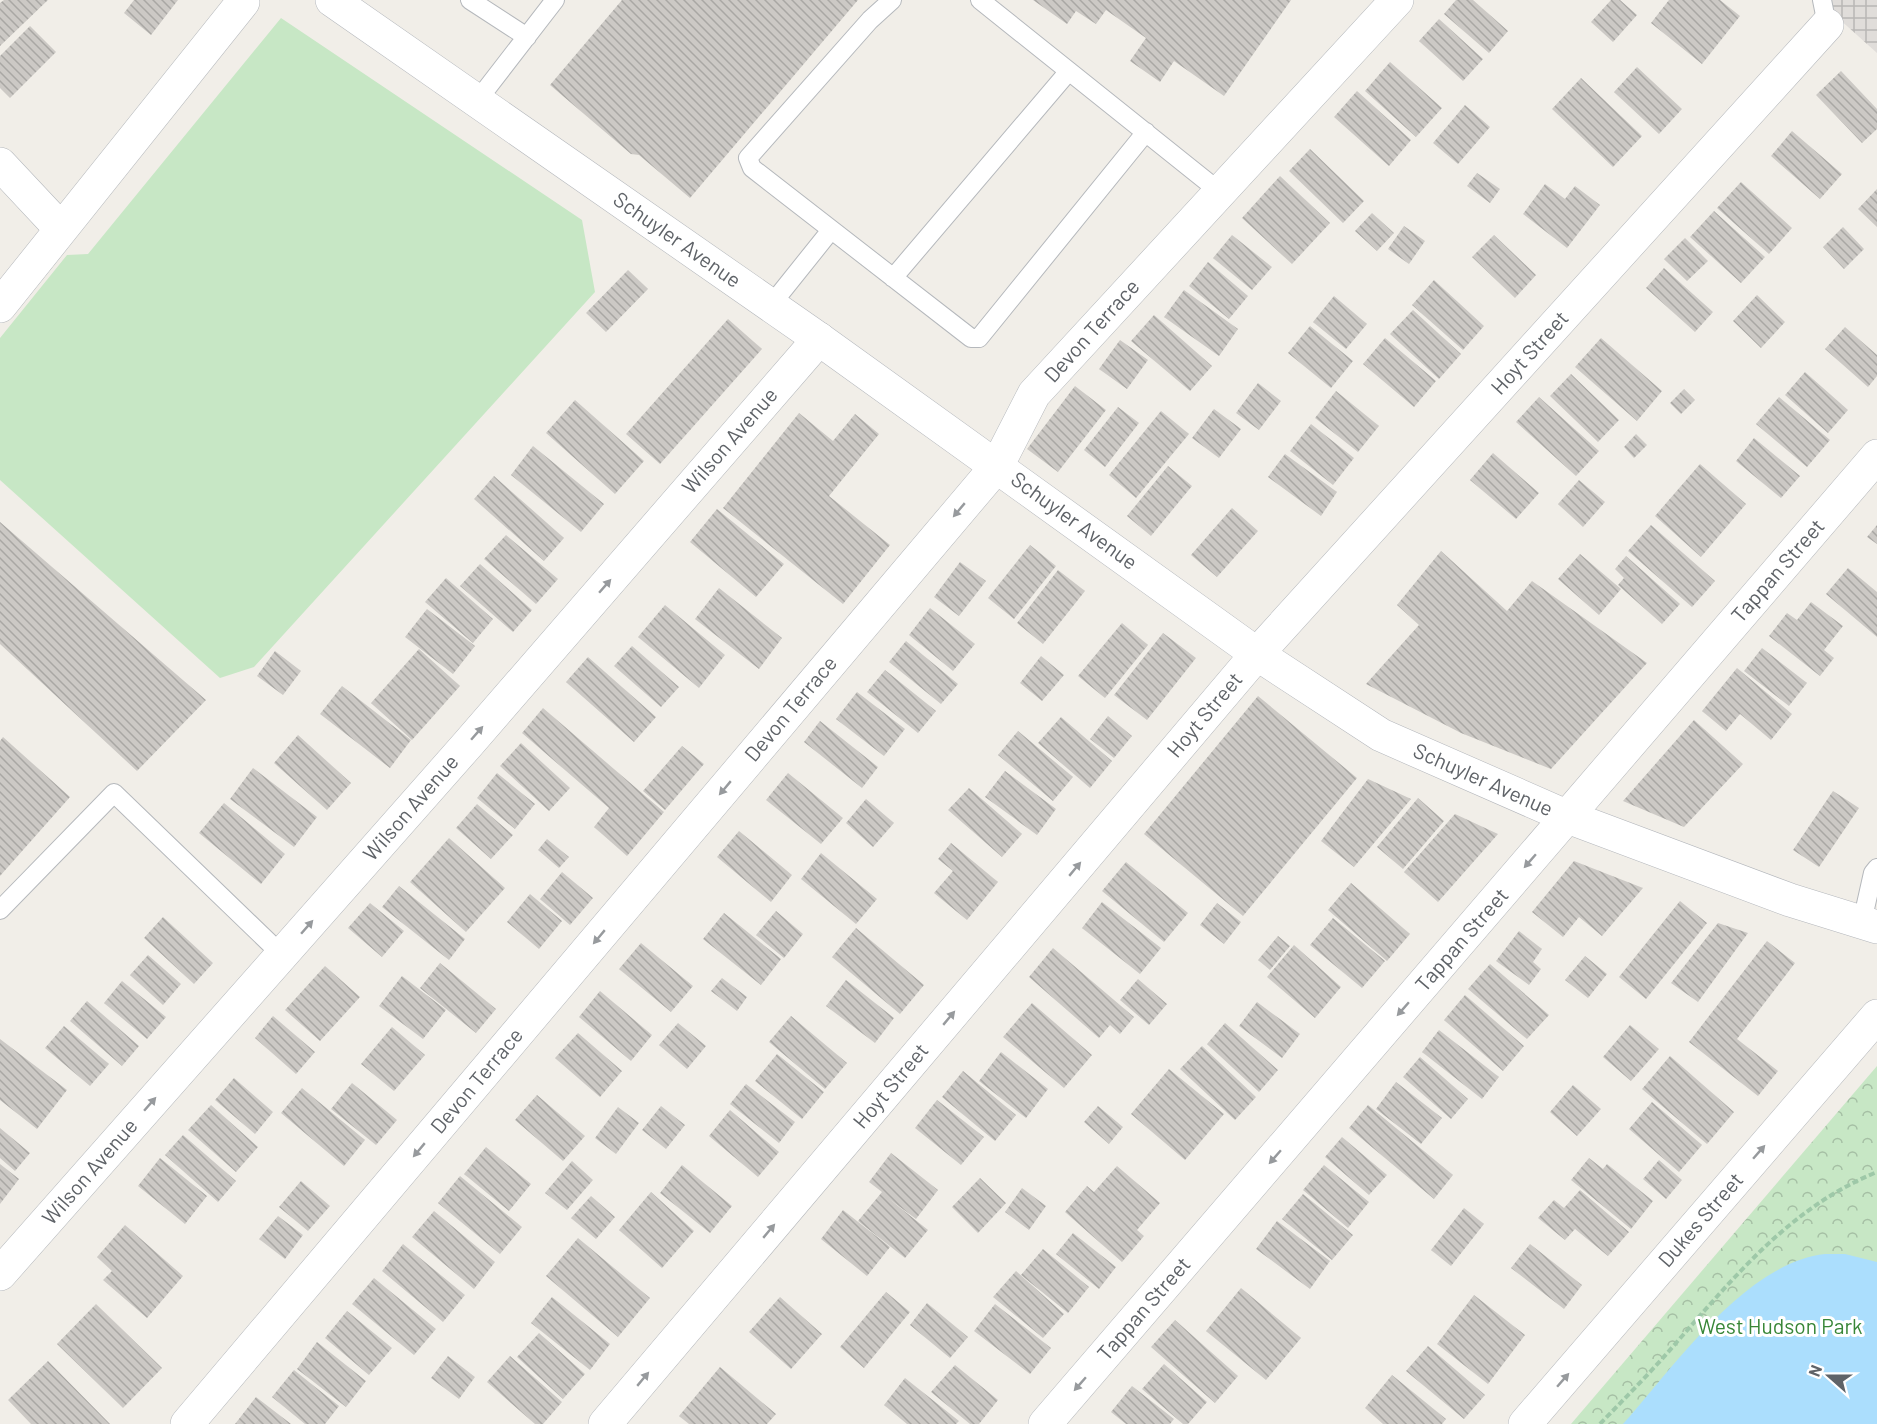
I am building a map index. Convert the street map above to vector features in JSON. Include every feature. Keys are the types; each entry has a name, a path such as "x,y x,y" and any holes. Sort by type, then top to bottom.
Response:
{"street":[{"name":"Schuyler Avenue","path":"332,0 771,305 1257,654 1381,735 1568,817 1790,900 1869,925"},
{"name":"Devon Terrace","path":"187,1424 997,466 1034,394 1397,0"},
{"path":"0,306 60,228 243,2"},
{"name":"Hoyt Street","path":"605,1424 1257,654 1825,12"},
{"path":"0,164 60,228"},
{"name":"Wilson Avenue","path":"0,1274 282,955 819,339"},
{"name":"Tappan Street","path":"1045,1424 1877,456"},
{"name":"Dukes Street","path":"1525,1424 1877,1016"}],"lane":[{"path":"470,0 527,37"},
{"path":"477,101 555,0"},
{"path":"892,0 870,20 748,159 752,168 971,338 979,338 1146,132"},
{"path":"980,0 1220,192"},
{"path":"893,278 1069,70"},
{"path":"771,305 831,230"},
{"path":"0,909 114,793 282,955"},
{"path":"1869,925 1873,873 1877,868"}],"path":[{"path":"1600,1424 1639,1386 1745,1265 1802,1214 1833,1192 1877,1172"}],"shaded area":[{"path":"1818,0 1877,0 1877,53"}],"green space":[{"path":"281,18 582,220 595,292 254,667 220,678 0,480 0,338 67,255 88,254"},
{"name":"West Hudson Park","path":"1877,1066 1877,1424 1571,1424"}],"water":[{"path":"1825,1254 1845,1254 1877,1262 1877,1424 1623,1424 1688,1348 1739,1297 1767,1276 1795,1262"}],"building":[{"path":"4,0 48,0 0,46 0,3"},
{"path":"134,0 178,0 151,35 124,13"},
{"path":"622,0 858,0 690,198 639,155 631,154 550,85"},
{"path":"1033,0 1291,0 1224,96 1174,61 1160,82 1130,61 1146,38 1106,10 1096,24 1076,11 1067,24"},
{"path":"1456,0 1473,0 1508,31 1489,53 1444,14"},
{"path":"1611,0 1620,0 1637,15 1613,42 1591,22"},
{"path":"1669,0 1720,0 1740,16 1702,64 1651,23"},
{"path":"1439,19 1483,59 1463,81 1419,41"},
{"path":"30,26 56,52 10,98 0,88 0,56"},
{"path":"1390,62 1442,108 1416,137 1365,91"},
{"path":"1637,67 1682,109 1659,134 1614,92"},
{"path":"1841,71 1877,109 1877,129 1862,143 1816,95"},
{"path":"1581,78 1642,136 1613,167 1552,109"},
{"path":"1357,91 1411,140 1389,166 1334,117"},
{"path":"1465,105 1490,127 1458,164 1433,143"},
{"path":"1792,131 1842,174 1820,199 1771,156"},
{"path":"1310,149 1364,201 1343,223 1289,171"},
{"path":"1477,173 1500,189 1490,203 1467,186"},
{"path":"1280,176 1330,223 1292,264 1242,218"},
{"path":"1741,182 1792,228 1769,254 1717,208"},
{"path":"1545,184 1565,199 1575,186 1600,205 1567,248 1523,214"},
{"path":"1877,189 1877,227 1858,209"},
{"path":"1714,211 1765,257 1741,283 1690,237"},
{"path":"1372,213 1394,233 1377,251 1355,231"},
{"path":"1404,226 1425,241 1409,264 1388,249"},
{"path":"1843,227 1864,249 1844,269 1823,247"},
{"path":"1232,235 1272,267 1252,290 1213,258"},
{"path":"1494,235 1536,275 1515,298 1472,257"},
{"path":"1685,238 1708,261 1687,281 1664,259"},
{"path":"1208,262 1248,296 1229,319 1189,286"},
{"path":"1664,268 1713,312 1695,332 1646,288"},
{"path":"628,270 648,289 606,332 586,313"},
{"path":"1434,280 1484,326 1463,350 1412,305"},
{"path":"1184,290 1238,329 1219,356 1164,317"},
{"path":"1757,295 1785,322 1761,348 1733,321"},
{"path":"1334,296 1367,324 1346,349 1313,322"},
{"path":"1413,310 1461,354 1439,379 1390,334"},
{"path":"1154,315 1212,366 1190,391 1131,341"},
{"path":"728,319 762,349 660,464 626,434"},
{"path":"1310,326 1353,361 1331,388 1288,353"},
{"path":"1845,327 1877,355 1877,376 1868,387 1825,349"},
{"path":"1385,338 1436,381 1414,407 1363,364"},
{"path":"1601,338 1662,391 1637,421 1575,367"},
{"path":"1120,340 1148,360 1127,389 1099,369"},
{"path":"1805,372 1848,410 1828,433 1785,395"},
{"path":"1571,374 1619,420 1598,442 1550,396"},
{"path":"1258,383 1281,401 1259,430 1236,413"},
{"path":"1075,386 1106,410 1058,472 1027,449"},
{"path":"1684,389 1695,400 1681,414 1670,403"},
{"path":"1336,391 1379,426 1358,452 1315,418"},
{"path":"1539,397 1599,451 1576,476 1516,422"},
{"path":"1779,397 1830,440 1807,467 1756,424"},
{"path":"575,400 644,461 615,494 546,433"},
{"path":"1118,407 1139,423 1105,467 1084,450"},
{"path":"1214,409 1241,429 1219,458 1192,438"},
{"path":"1161,411 1189,434 1136,498 1109,475"},
{"path":"799,413 833,441 855,414 879,434 829,496 890,545 843,604 723,508"},
{"path":"1311,424 1354,458 1333,485 1290,451"},
{"path":"1636,434 1647,445 1634,458 1624,447"},
{"path":"1754,438 1800,476 1781,498 1736,461"},
{"path":"533,446 604,504 581,532 511,475"},
{"path":"1493,453 1539,493 1516,519 1470,480"},
{"path":"1285,454 1337,492 1321,516 1268,477"},
{"path":"1700,464 1746,504 1701,557 1655,516"},
{"path":"1168,466 1192,486 1151,536 1127,516"},
{"path":"494,476 564,538 544,561 474,499"},
{"path":"1579,480 1605,502 1583,527 1558,504"},
{"path":"1232,508 1258,531 1217,577 1191,555"},
{"path":"717,509 784,564 756,597 690,542"},
{"path":"0,522 206,700 137,771 0,644"},
{"path":"1651,525 1715,581 1692,607 1628,551"},
{"path":"1877,525 1877,544 1867,537"},
{"path":"506,535 558,579 536,604 484,559"},
{"path":"1030,545 1056,566 1014,619 988,598"},
{"path":"1441,551 1507,611 1532,581 1647,663 1551,769 1461,733 1366,684 1419,625 1397,605"},
{"path":"1580,554 1621,589 1599,615 1558,579"},
{"path":"1626,556 1680,604 1662,624 1618,585 1624,578 1615,569"},
{"path":"960,562 986,581 959,616 934,597"},
{"path":"480,564 532,610 513,632 460,586"},
{"path":"1848,568 1877,592 1877,637 1826,594"},
{"path":"1058,570 1085,591 1043,644 1017,623"},
{"path":"446,578 493,619 473,643 425,602"},
{"path":"719,588 782,638 759,669 695,619"},
{"path":"1811,602 1843,626 1824,650 1834,658 1820,676 1769,636 1787,613 1797,620"},
{"path":"665,605 725,655 699,688 638,637"},
{"path":"930,608 975,644 953,671 909,635"},
{"path":"427,609 475,646 453,674 405,637"},
{"path":"1122,623 1148,645 1105,698 1078,676"},
{"path":"1163,633 1196,658 1147,720 1114,695"},
{"path":"906,641 958,684 941,704 889,662"},
{"path":"632,646 679,687 661,707 614,666"},
{"path":"1762,648 1807,683 1789,706 1744,671"},
{"path":"419,649 460,686 412,740 371,703"},
{"path":"275,651 301,671 283,695 257,676"},
{"path":"1041,656 1064,675 1042,701 1020,683"},
{"path":"588,657 656,717 634,742 566,682"},
{"path":"1737,668 1792,714 1771,740 1740,714 1726,731 1702,711"},
{"path":"885,670 936,711 918,733 867,692"},
{"path":"342,686 411,740 390,768 320,714"},
{"path":"857,692 905,729 884,756 836,719"},
{"path":"1258,696 1357,778 1243,916 1144,834"},
{"path":"543,708 664,812 627,856 594,827 609,808 522,733"},
{"path":"1108,716 1132,736 1114,758 1090,739"},
{"path":"1061,717 1112,761 1090,788 1038,743"},
{"path":"1694,720 1743,764 1684,827 1623,801"},
{"path":"820,721 878,767 862,788 804,742"},
{"path":"1018,731 1073,777 1053,801 998,755"},
{"path":"298,735 351,783 327,810 274,763"},
{"path":"3,737 70,797 0,876 0,741"},
{"path":"521,743 570,788 549,811 500,766"},
{"path":"682,746 704,764 665,810 643,791"},
{"path":"253,768 317,817 294,847 230,799"},
{"path":"1005,771 1056,809 1037,835 985,797"},
{"path":"497,773 535,804 515,829 477,798"},
{"path":"788,773 843,818 821,844 766,800"},
{"path":"1368,779 1411,799 1354,867 1321,841"},
{"path":"969,788 1022,834 1002,857 948,810"},
{"path":"1833,791 1859,808 1819,867 1793,850"},
{"path":"1418,798 1444,821 1403,869 1377,847"},
{"path":"866,799 894,823 873,847 846,823"},
{"path":"224,803 285,854 261,884 199,833"},
{"path":"477,804 513,835 491,859 456,828"},
{"path":"1455,814 1498,834 1438,902 1404,872"},
{"path":"739,831 792,875 771,902 717,857"},
{"path":"449,838 505,888 466,932 410,882"},
{"path":"547,839 569,857 559,868 538,850"},
{"path":"951,843 998,882 967,920 934,893 953,871 938,859"},
{"path":"821,853 877,899 856,924 801,879"},
{"path":"1574,861 1643,888 1602,936 1579,917 1563,937 1532,912"},
{"path":"1126,862 1188,913 1164,942 1102,891"},
{"path":"562,872 593,898 570,925 540,899"},
{"path":"1351,883 1410,934 1387,961 1328,910"},
{"path":"399,886 465,939 449,960 382,907"},
{"path":"530,894 562,921 539,949 507,922"},
{"path":"1680,901 1707,923 1646,999 1619,977"},
{"path":"1102,902 1161,948 1140,974 1082,928"},
{"path":"370,903 404,931 382,957 348,928"},
{"path":"1217,903 1241,922 1224,944 1200,925"},
{"path":"776,911 803,934 784,958 756,935"},
{"path":"724,913 781,959 761,985 703,939"},
{"path":"163,917 213,963 194,984 144,938"},
{"path":"1333,918 1385,961 1362,988 1310,945"},
{"path":"1718,923 1748,933 1698,1002 1671,983"},
{"path":"856,928 924,985 900,1014 832,957"},
{"path":"1519,931 1542,949 1533,962 1541,969 1529,985 1496,961"},
{"path":"1278,936 1290,946 1270,970 1258,960"},
{"path":"1767,941 1795,963 1737,1039 1778,1071 1758,1096 1689,1042"},
{"path":"641,943 693,986 671,1012 619,969"},
{"path":"1294,945 1341,987 1315,1018 1267,977"},
{"path":"1053,948 1134,1017 1120,1034 1110,1025 1099,1038 1029,977"},
{"path":"148,955 181,984 163,1005 130,975"},
{"path":"1585,956 1607,974 1588,998 1565,980"},
{"path":"440,963 496,1009 476,1033 420,988"},
{"path":"1490,964 1549,1015 1527,1039 1468,989"},
{"path":"325,966 360,997 320,1041 285,1010"},
{"path":"402,976 446,1010 423,1039 379,1006"},
{"path":"722,978 747,997 737,1011 711,991"},
{"path":"1138,979 1167,1004 1149,1025 1120,1000"},
{"path":"846,980 894,1018 875,1043 826,1006"},
{"path":"122,981 166,1017 147,1039 104,1003"},
{"path":"600,991 652,1035 631,1061 579,1017"},
{"path":"1465,995 1524,1046 1503,1071 1444,1020"},
{"path":"87,1001 139,1046 122,1066 70,1021"},
{"path":"1257,1002 1300,1034 1282,1058 1239,1026"},
{"path":"1032,1003 1092,1055 1064,1088 1003,1037"},
{"path":"273,1016 315,1052 296,1074 255,1038"},
{"path":"791,1016 847,1063 825,1089 769,1042"},
{"path":"678,1023 706,1046 687,1069 659,1045"},
{"path":"1225,1023 1278,1070 1259,1092 1207,1044"},
{"path":"1630,1025 1659,1049 1631,1081 1603,1057"},
{"path":"64,1026 109,1064 90,1086 45,1048"},
{"path":"392,1027 425,1055 394,1091 361,1064"},
{"path":"1439,1030 1499,1077 1482,1099 1422,1052"},
{"path":"578,1033 622,1071 600,1097 555,1058"},
{"path":"0,1039 67,1090 37,1129 0,1100"},
{"path":"1202,1046 1256,1097 1235,1120 1180,1069"},
{"path":"1001,1052 1048,1089 1026,1118 979,1081"},
{"path":"777,1054 824,1092 802,1119 755,1081"},
{"path":"1670,1056 1734,1112 1707,1144 1642,1089"},
{"path":"1420,1057 1468,1099 1451,1119 1403,1077"},
{"path":"1169,1069 1224,1114 1185,1160 1131,1114"},
{"path":"963,1071 1016,1115 995,1141 942,1097"},
{"path":"234,1078 273,1112 255,1134 215,1100"},
{"path":"1396,1082 1442,1118 1421,1144 1376,1109"},
{"path":"352,1083 397,1120 376,1145 331,1109"},
{"path":"746,1084 795,1122 779,1143 730,1104"},
{"path":"1573,1085 1601,1109 1577,1136 1550,1112"},
{"path":"302,1088 365,1140 344,1166 281,1113"},
{"path":"537,1095 585,1136 563,1161 515,1120"},
{"path":"937,1100 984,1137 961,1165 915,1128"},
{"path":"1652,1102 1702,1145 1679,1172 1629,1129"},
{"path":"211,1105 258,1147 236,1172 188,1130"},
{"path":"1368,1105 1453,1175 1434,1199 1349,1128"},
{"path":"661,1106 685,1125 666,1149 642,1130"},
{"path":"1098,1106 1123,1127 1109,1144 1084,1122"},
{"path":"618,1107 639,1123 616,1154 595,1138"},
{"path":"730,1110 779,1152 758,1177 709,1136"},
{"path":"0,1128 30,1153 15,1171 0,1158"},
{"path":"183,1135 236,1181 218,1202 165,1155"},
{"path":"1342,1137 1387,1175 1369,1195 1325,1157"},
{"path":"486,1147 531,1184 509,1211 464,1174"},
{"path":"891,1153 938,1190 916,1219 888,1198 928,1230 905,1258 858,1221 882,1192 869,1182"},
{"path":"160,1158 207,1196 185,1224 138,1186"},
{"path":"1589,1158 1603,1169 1607,1164 1653,1201 1631,1229 1571,1180"},
{"path":"1659,1160 1682,1180 1666,1199 1643,1179"},
{"path":"572,1161 593,1180 567,1210 545,1193"},
{"path":"0,1164 19,1179 0,1204"},
{"path":"682,1165 732,1206 710,1233 660,1193"},
{"path":"1324,1165 1369,1202 1348,1228 1303,1190"},
{"path":"1117,1166 1160,1203 1137,1230 1144,1236 1122,1262 1065,1212 1087,1186 1094,1192"},
{"path":"460,1176 522,1227 500,1254 438,1203"},
{"path":"980,1178 1006,1203 978,1233 952,1207"},
{"path":"301,1181 330,1206 308,1231 279,1207"},
{"path":"1022,1188 1046,1206 1029,1230 1005,1212"},
{"path":"1580,1190 1629,1232 1608,1256 1575,1229 1565,1240 1538,1218 1554,1200 1564,1208"},
{"path":"651,1192 694,1231 662,1268 619,1230"},
{"path":"1303,1194 1353,1235 1332,1260 1282,1219"},
{"path":"591,1196 615,1217 596,1239 571,1218"},
{"path":"1464,1208 1484,1224 1451,1266 1431,1250"},
{"path":"843,1210 890,1247 867,1276 821,1239"},
{"path":"434,1211 495,1262 474,1289 412,1237"},
{"path":"278,1216 303,1235 285,1259 259,1239"},
{"path":"1277,1221 1330,1261 1310,1289 1256,1249"},
{"path":"125,1225 183,1276 147,1318 103,1280 112,1271 97,1257"},
{"path":"1073,1233 1116,1267 1099,1289 1056,1254"},
{"path":"578,1238 650,1298 618,1337 546,1276"},
{"path":"403,1244 465,1295 443,1322 382,1271"},
{"path":"1530,1244 1582,1285 1564,1309 1511,1268"},
{"path":"1043,1249 1089,1287 1068,1313 1021,1275"},
{"path":"1016,1271 1064,1314 1043,1338 993,1297"},
{"path":"374,1278 436,1329 414,1355 352,1304"},
{"path":"1241,1288 1301,1338 1266,1380 1206,1331"},
{"path":"886,1292 910,1312 864,1368 840,1347"},
{"path":"1474,1295 1525,1335 1488,1384 1437,1344"},
{"path":"552,1297 610,1344 590,1370 531,1323"},
{"path":"780,1297 822,1334 791,1369 749,1332"},
{"path":"927,1303 968,1337 950,1358 910,1325"},
{"path":"96,1304 162,1368 123,1408 57,1344"},
{"path":"995,1304 1051,1348 1030,1374 974,1331"},
{"path":"347,1311 392,1348 369,1375 325,1338"},
{"path":"1175,1320 1238,1376 1215,1403 1151,1347"},
{"path":"539,1333 585,1374 563,1399 517,1357"},
{"path":"317,1342 366,1381 346,1407 297,1369"},
{"path":"1428,1346 1485,1395 1464,1419 1406,1371"},
{"path":"448,1356 475,1377 459,1399 431,1378"},
{"path":"510,1356 562,1402 543,1424 535,1424 487,1382"},
{"path":"48,1361 110,1424 31,1424 8,1400"},
{"path":"1164,1364 1207,1402 1188,1424 1183,1424 1142,1389"},
{"path":"955,1365 998,1400 979,1424 970,1424 931,1392"},
{"path":"720,1367 776,1414 767,1424 689,1424 679,1416"},
{"path":"294,1370 339,1406 325,1424 305,1424 272,1397"},
{"path":"1392,1375 1446,1419 1442,1424 1383,1424 1365,1408"},
{"path":"905,1378 959,1421 956,1424 907,1424 884,1405"},
{"path":"1132,1386 1174,1419 1170,1424 1126,1424 1111,1412"},
{"path":"256,1397 291,1424 235,1424"}]}
